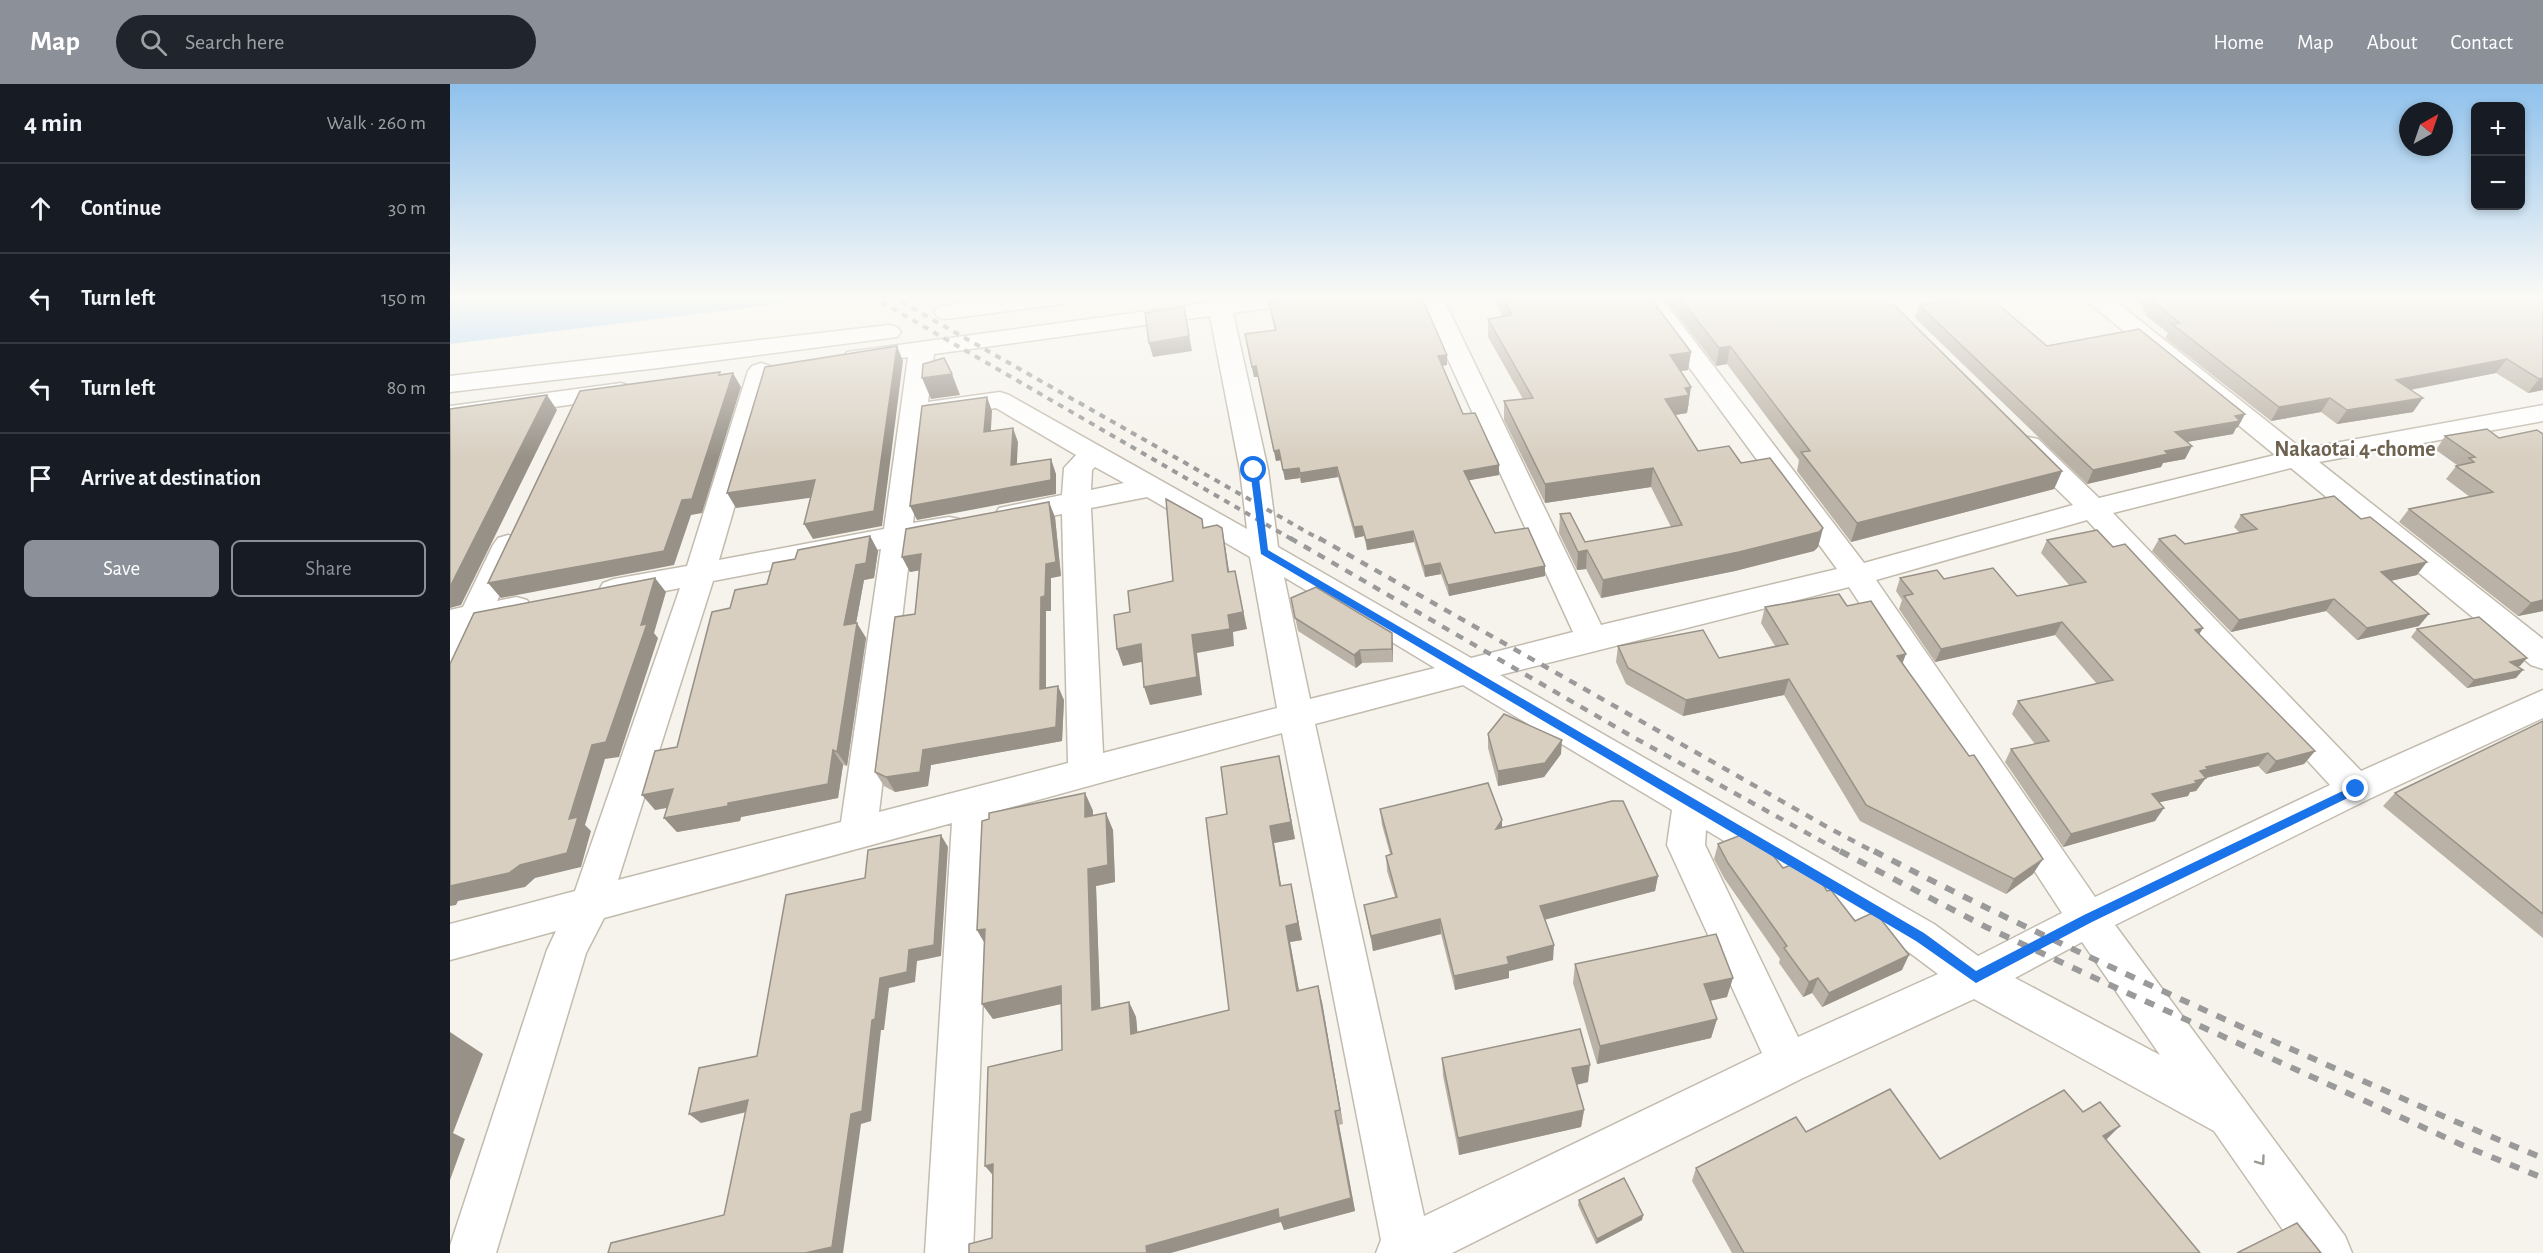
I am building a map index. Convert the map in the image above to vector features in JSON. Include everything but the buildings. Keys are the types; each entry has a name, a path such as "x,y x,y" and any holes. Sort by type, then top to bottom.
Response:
{"street":[{"path":"450,379 662,351"},
{"path":"450,384 742,351"},
{"path":"472,1253 567,950 590,906 700,574 750,372 904,351"},
{"path":"858,834 896,536 916,411 922,351"},
{"path":"1229,351 1254,470 1264,552 1296,716 1406,1252 1788,1063 1976,978 2088,919 2356,789 2543,703"},
{"path":"1456,351 1592,639"},
{"path":"1689,351 1857,575 2088,919 2328,1253"},
{"path":"2163,351 2543,657"},
{"path":"450,414 647,387"},
{"path":"563,428 578,397"},
{"path":"916,411 1000,400 1264,552 1920,937 1976,978 2226,1114"},
{"path":"450,942 1296,716 1592,639 1857,575 2093,509 2298,458 2543,413"},
{"path":"2009,427 2093,509 2356,789"},
{"path":"1086,772 1076,502 1078,468 1093,454"},
{"path":"588,595 1151,487"},
{"path":"450,668 463,618 519,522"},
{"path":"463,618 543,603"},
{"path":"949,1253 972,804"},
{"path":"1691,804 1686,845 1788,1063"}],"railway":[{"path":"965,351 1293,540"},
{"path":"987,351 1321,540"},
{"path":"1290,538 1633,737 1843,853"},
{"path":"1319,538 1876,853"},
{"path":"1840,851 1986,927 2110,985 2462,1145 2543,1178"},
{"path":"1874,851 2016,922 2159,989 2399,1097 2543,1158"}],"district":[{"name":"Nakaotai 4-chome","path":"2355,449"}],"route":[{"path":"1254,470 1264,552 1920,937 1976,978 2088,919 2356,789"}]}
